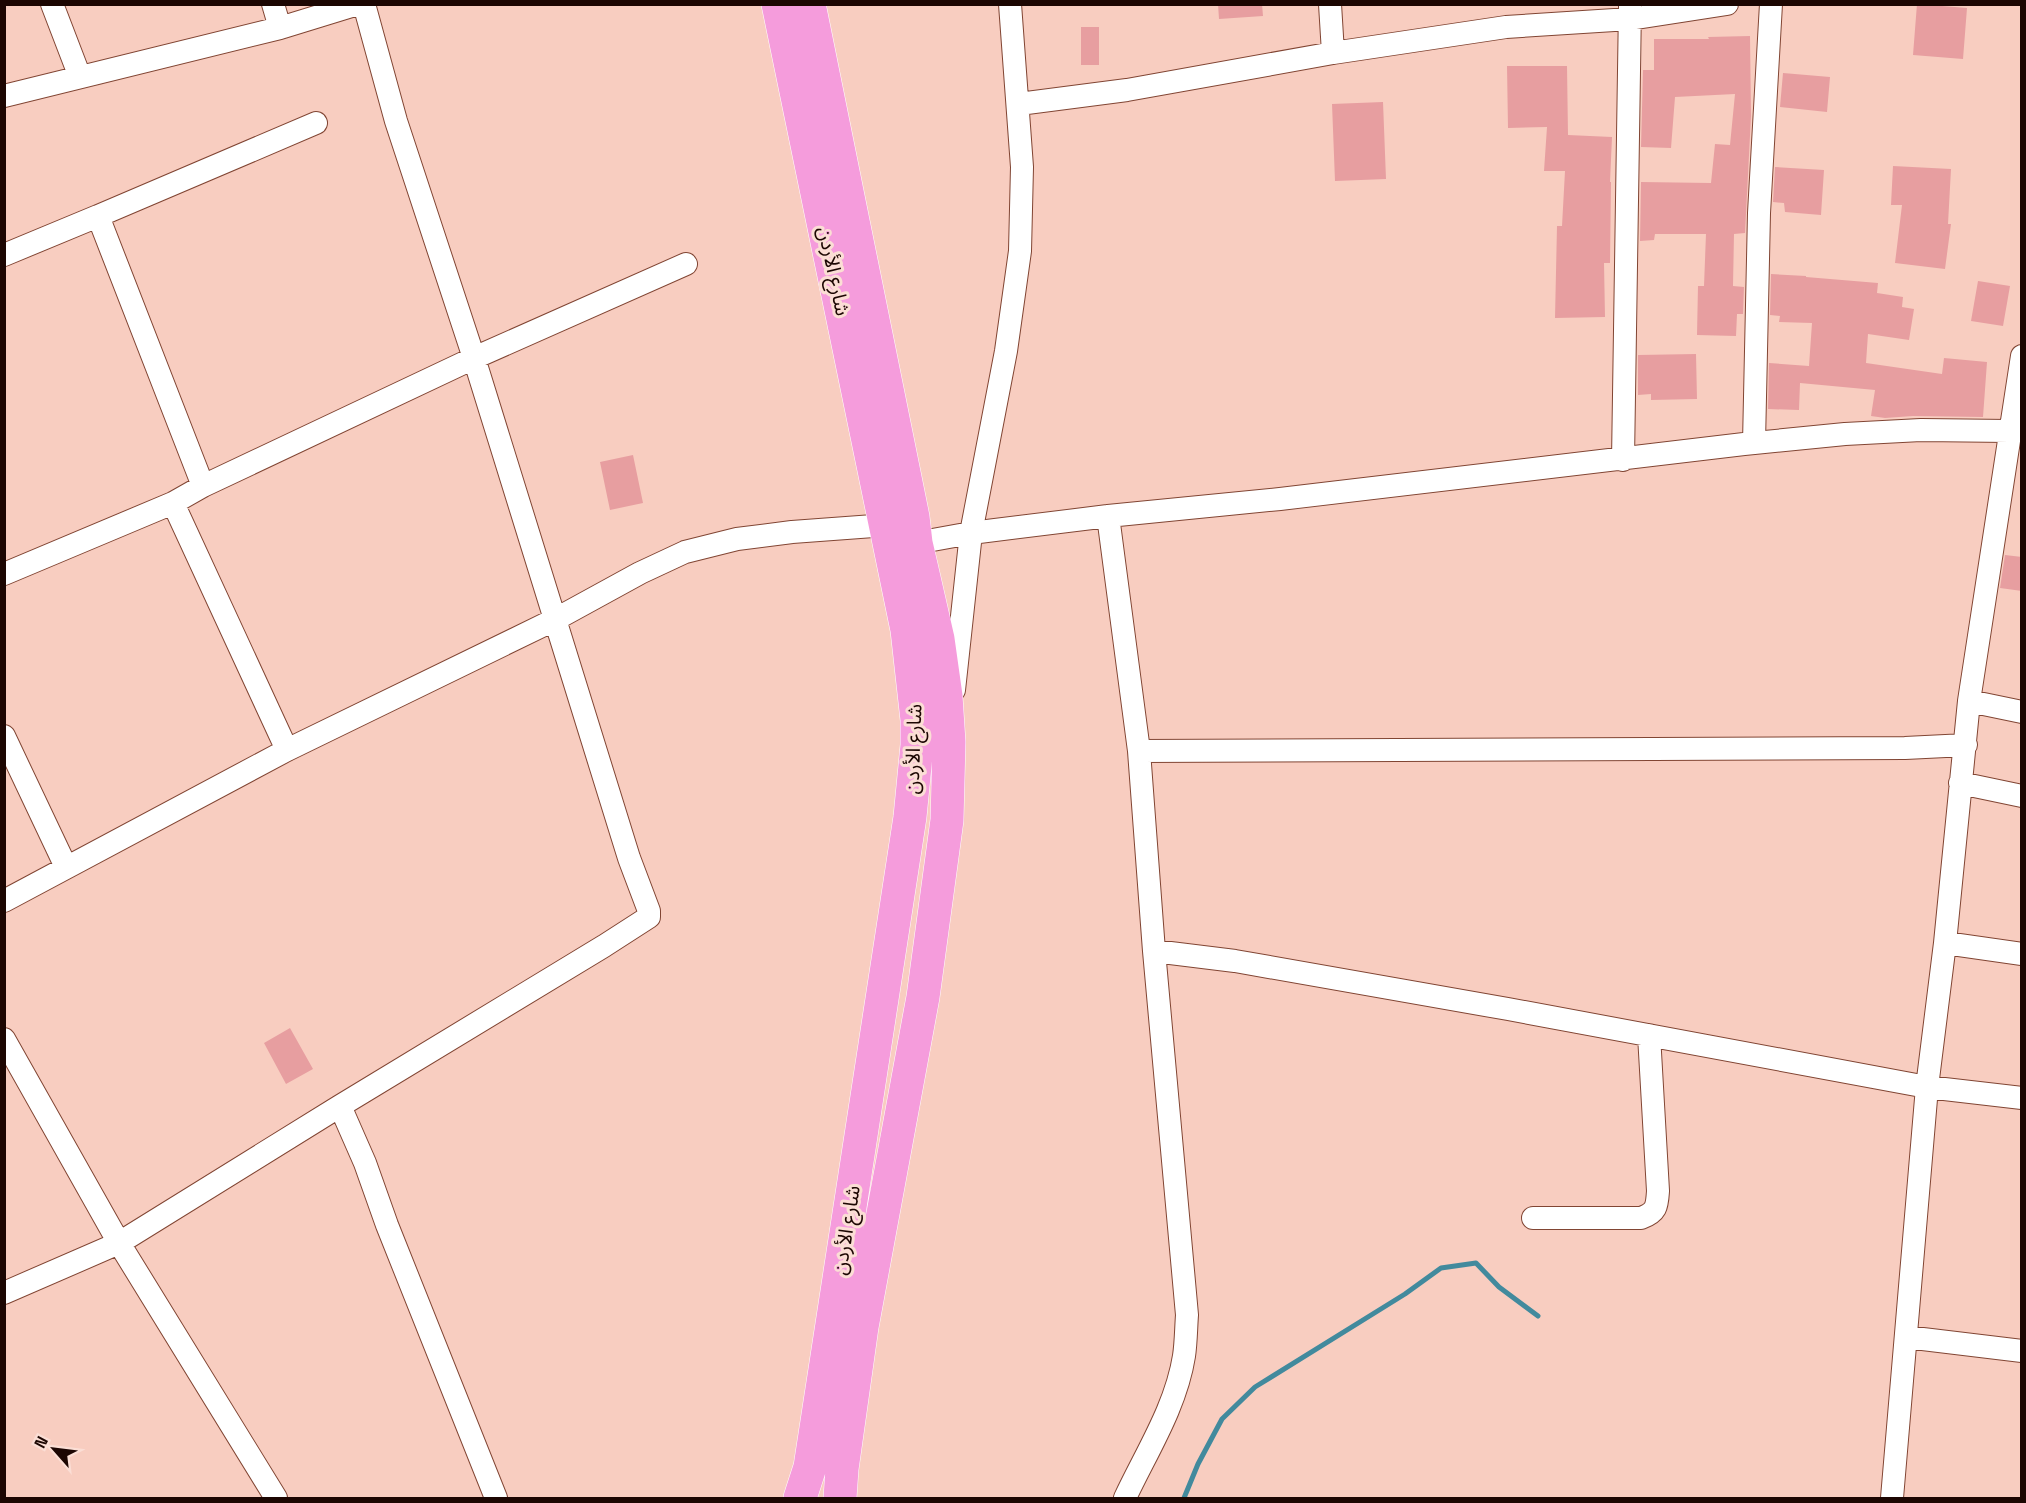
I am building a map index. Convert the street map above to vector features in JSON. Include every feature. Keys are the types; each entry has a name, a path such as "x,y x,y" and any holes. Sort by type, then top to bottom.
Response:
{"highway":[{"name":"شارع الأردن","path":"778,4 907,630 915,696 917,745 910,817 810,1467 800,1498"},
{"name":"شارع الأردن","path":"809,4 914,517 916,543 938,639 946,696 949,742 947,820 923,997 862,1328 840,1498"},
{"path":"910,817 947,820"}],"street":[{"path":"52,4 80,77"},
{"path":"273,4 280,28"},
{"path":"4,96 280,28 358,4"},
{"path":"4,1293 119,1243 649,917 649,910 629,858 474,358 396,121 364,4"},
{"path":"949,742 971,533 1006,351 1020,251 1022,167 1010,4"},
{"path":"1330,4 1333,53"},
{"path":"1019,104 1127,90 1333,53 1506,27 1630,12 1727,4"},
{"path":"1754,443 1759,213 1771,4"},
{"path":"1623,460 1630,12"},
{"path":"4,255 316,123"},
{"path":"98,216 203,486"},
{"path":"4,574 173,503 203,486 474,358 686,264"},
{"path":"1892,1498 1927,1087 1945,943 1969,701 2022,356"},
{"path":"916,543 971,533 1108,516 1280,499 1754,443 1845,434 1921,430 2009,432"},
{"path":"173,503 287,750"},
{"path":"1108,516 1139,751 1154,951 1187,1315 1184,1357 1174,1391 1161,1426 1125,1498"},
{"path":"4,901 287,750 556,619 640,573 685,552 737,538 886,525"},
{"path":"1969,701 2022,712"},
{"path":"4,736 66,867"},
{"path":"1139,751 1893,748 1966,745"},
{"path":"1960,783 2022,796"},
{"path":"1945,943 2022,954"},
{"path":"1154,951 1235,961 1508,1008 1927,1087 2022,1098"},
{"path":"1533,1218 1641,1218 1652,1214 1657,1204 1658,1191 1649,1035"},
{"path":"4,1039 119,1243 276,1498"},
{"path":"340,1106 365,1162 387,1225 496,1498"},
{"path":"1906,1337 2022,1351"}],"building":[{"path":"1218,4 1262,4 1263,16 1219,19"},
{"path":"1917,4 1967,8 1963,59 1913,55"},
{"path":"1081,27 1099,27 1099,65 1081,65"},
{"path":"1750,36 1751,116 1745,233 1734,234 1733,286 1744,287 1743,314 1737,314 1736,336 1697,335 1698,286 1704,286 1706,234 1655,234 1654,240 1640,241 1641,182 1711,183 1715,144 1730,145 1735,94 1675,97 1671,148 1641,147 1643,70 1654,70 1654,39"},
{"path":"1507,66 1567,66 1568,135 1612,137 1610,263 1604,263 1605,317 1555,318 1557,226 1562,226 1565,171 1544,171 1547,127 1508,128"},
{"path":"1783,73 1830,77 1827,112 1780,107"},
{"path":"1383,102 1386,179 1335,181 1332,104"},
{"path":"1893,166 1951,169 1948,224 1951,224 1945,269 1895,263 1902,205 1891,205"},
{"path":"1775,167 1824,170 1821,215 1785,212 1784,203 1773,202"},
{"path":"1771,274 1878,283 1877,293 1903,297 1902,307 1914,309 1909,340 1868,334 1866,363 1942,374 1944,358 1987,362 1983,417 1885,418 1871,416 1875,390 1800,383 1799,410 1768,409 1769,363 1809,366 1812,323 1779,322 1780,316 1770,315"},
{"path":"1978,281 2010,286 2003,326 1971,321"},
{"path":"1696,354 1697,399 1651,400 1651,394 1638,395 1638,355"},
{"path":"633,455 643,503 610,510 600,462"},
{"path":"2005,555 2022,557 2022,591 2000,588"},
{"path":"290,1028 313,1069 286,1084 264,1043"}],"waterway":[{"path":"1184,1498 1198,1464 1222,1419 1255,1387 1405,1294 1441,1268 1476,1263 1499,1287 1538,1316"}]}
